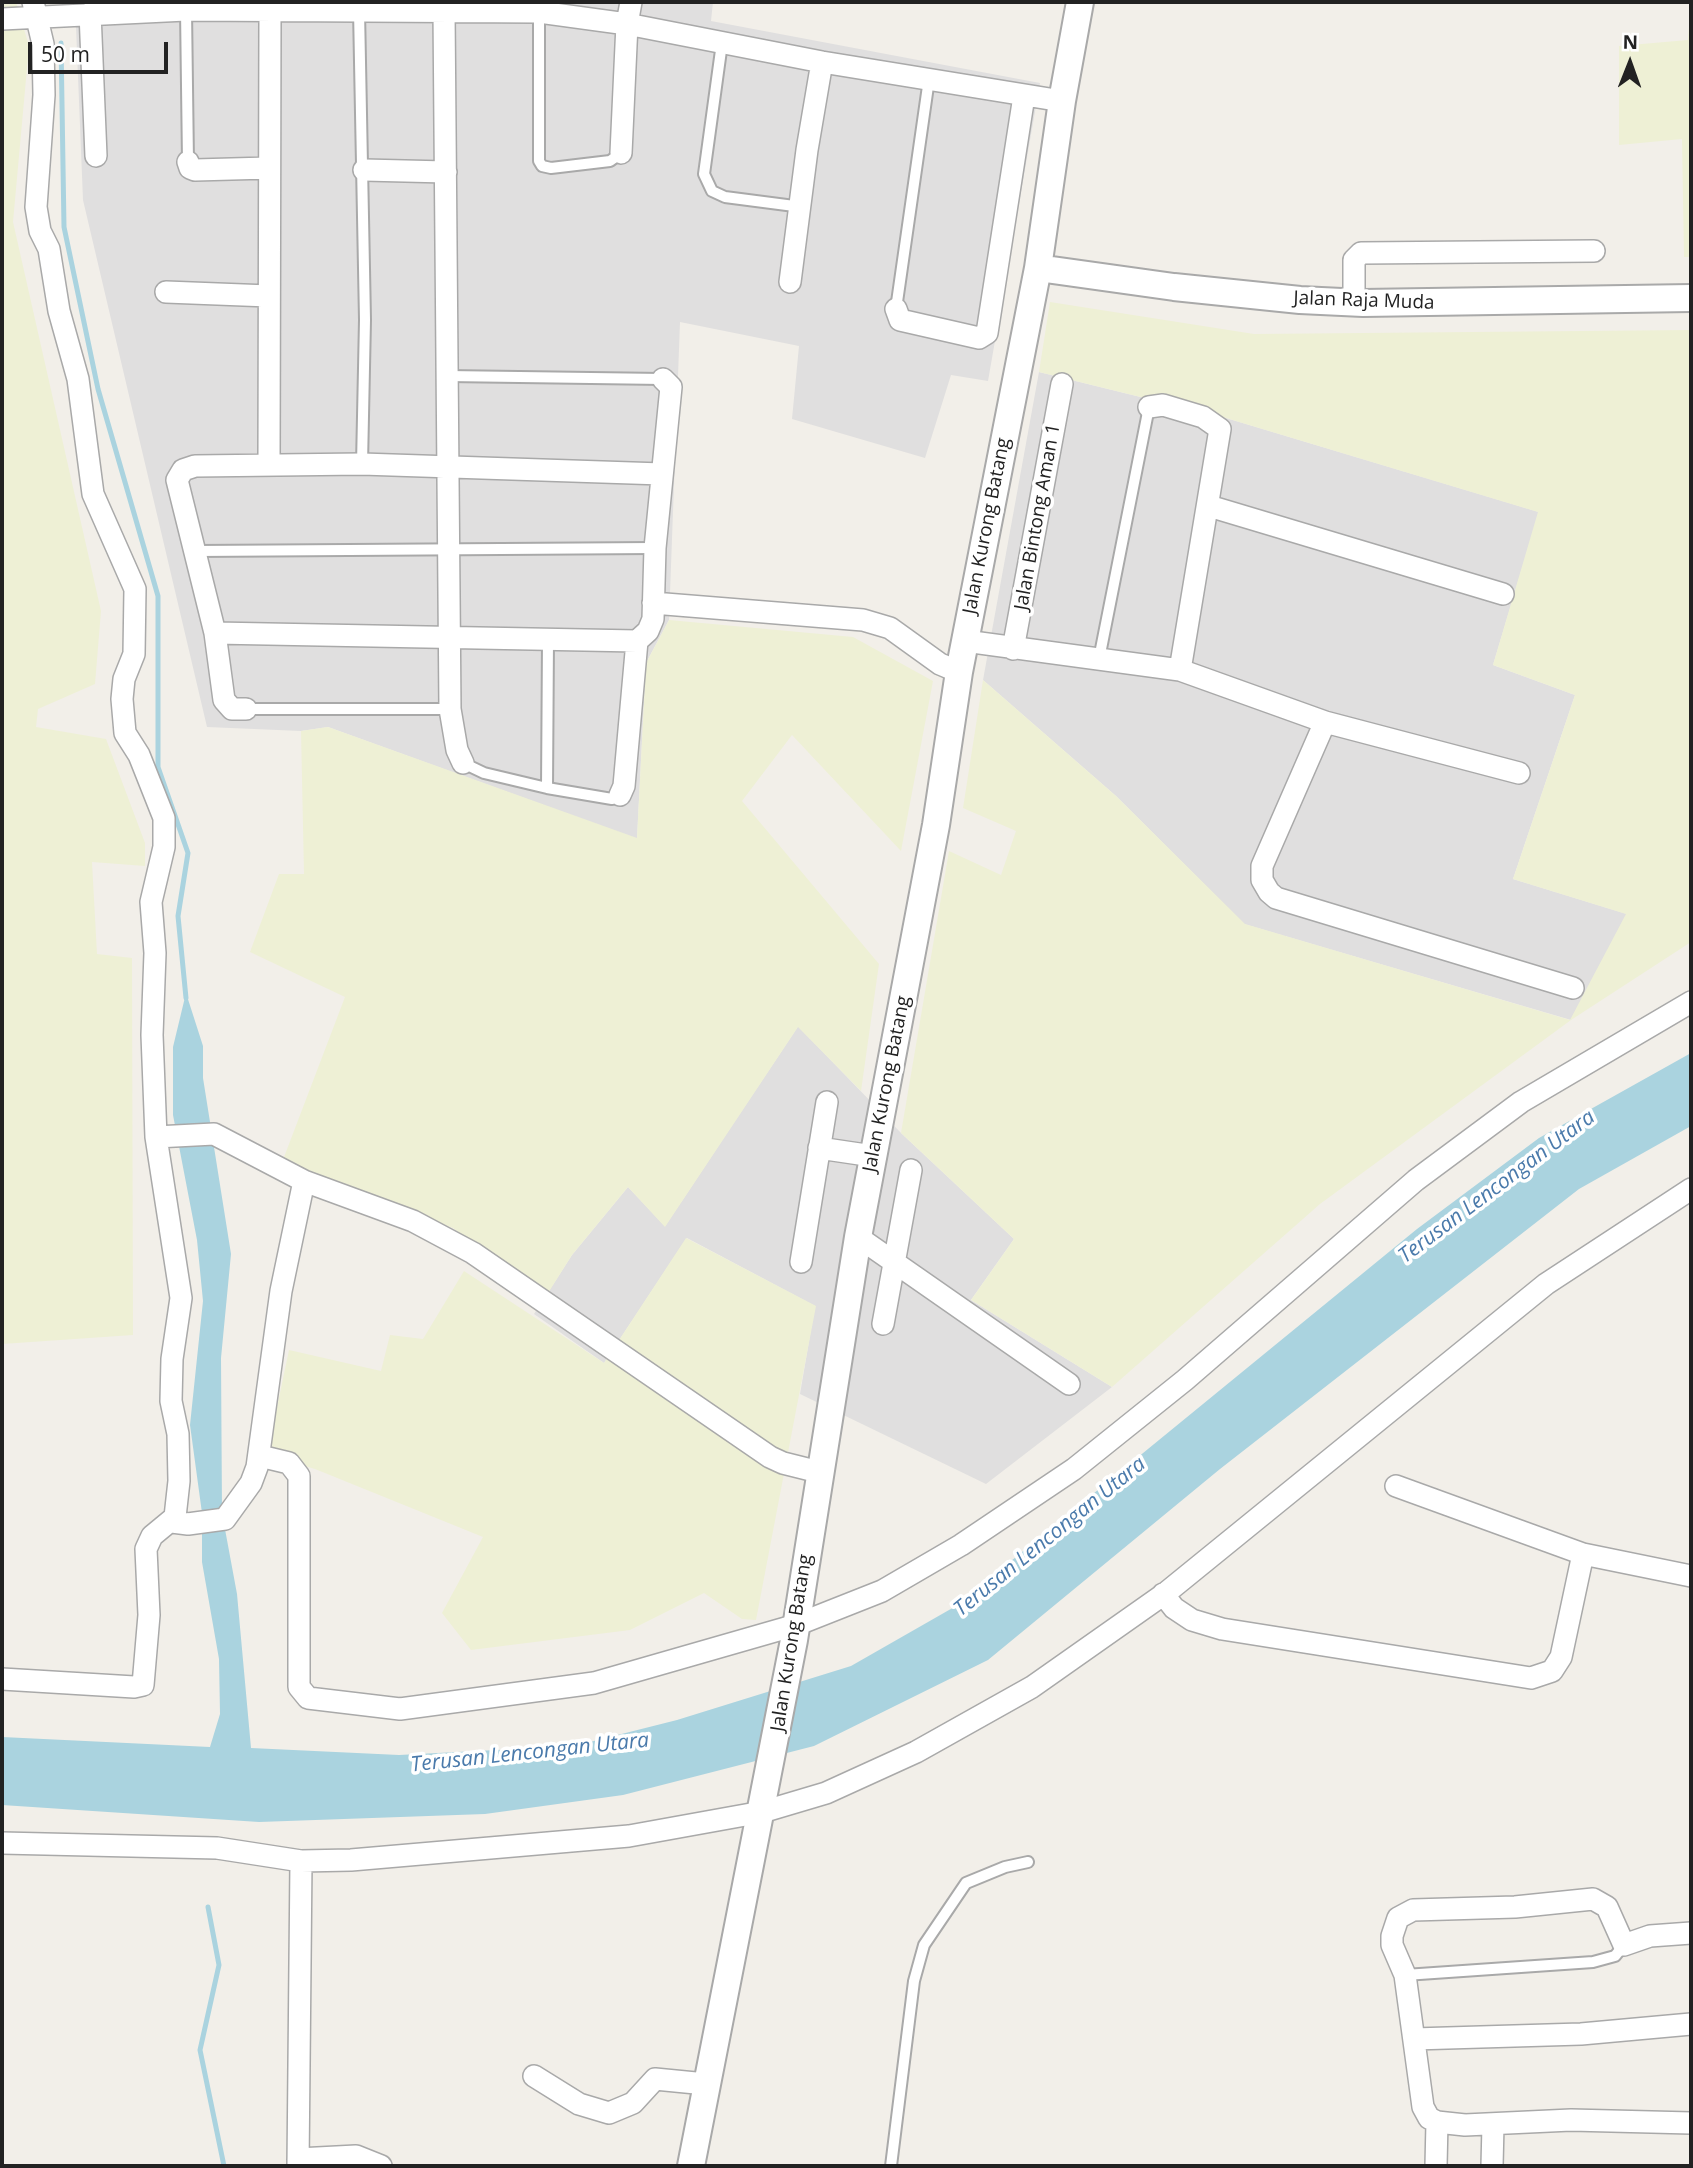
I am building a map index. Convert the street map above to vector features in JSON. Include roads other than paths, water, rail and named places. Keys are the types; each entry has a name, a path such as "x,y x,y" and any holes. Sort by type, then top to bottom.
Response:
{"street":[{"path":"621,153 627,24 631,2"},
{"name":"Jalan Kurong Batang","path":"691,2166 772,1763 858,1237 936,825 959,672 1038,268 1062,101 1080,2"},
{"path":"2,19 34,9 90,13 187,10 539,12 627,24 822,62 1062,101"},
{"path":"2,1679 134,1687 143,1685 149,1615 146,1549 152,1536 172,1522 176,1513 179,1460 178,1434 171,1401 172,1359 181,1297 152,1035 155,953 151,902 164,848 164,818 139,755 125,733 122,699 124,680 134,654 135,589 93,494 78,379 59,311 49,249 40,231 36,207 44,95 43,44 34,9"},
{"path":"269,465 270,11"},
{"path":"444,11 450,709 457,750 463,764"},
{"path":"90,13 96,156"},
{"path":"790,282 802,207 807,150 822,62"},
{"path":"896,309 900,320 979,338 987,333 1024,96"},
{"path":"188,162 190,168 195,170 268,169"},
{"path":"363,170 446,172"},
{"path":"1354,303 1354,260 1361,253 1594,251"},
{"name":"Jalan Raja Muda","path":"1038,268 1174,287 1354,303 1691,298"},
{"path":"166,292 269,296"},
{"path":"215,633 637,640 648,631 653,619 655,548 671,387 663,379"},
{"name":"Jalan Bintong Aman 1","path":"1013,649 1062,384"},
{"path":"1149,407 1163,405 1203,416 1220,429 1180,670"},
{"path":"246,709 232,709 224,701 215,633 177,480 183,470 195,466 362,464 662,474"},
{"path":"1209,506 1503,594"},
{"path":"653,603 863,620 890,628 940,664 959,672"},
{"path":"620,795 624,786 637,640"},
{"path":"965,641 1180,670 1325,722 1519,773"},
{"path":"1325,722 1262,866 1262,880 1269,892 1276,898 1573,988"},
{"path":"260,1456 289,1463 299,1476 299,1687 308,1698 400,1709 594,1683 795,1633 882,1591 961,1545 1074,1469 1185,1380 1416,1180 1521,1102 1691,1002"},
{"path":"801,1262 827,1102"},
{"path":"162,1137 215,1134 304,1181 413,1221 473,1254 770,1457 819,1472"},
{"path":"819,1147 873,1156"},
{"path":"883,1324 911,1170"},
{"path":"172,1522 188,1524 225,1519 251,1483 260,1456 281,1292 304,1181"},
{"path":"2,1843 217,1848 301,1861 351,1860 629,1836 762,1812 826,1793 916,1752 1032,1686 1163,1594 1546,1284 1691,1189"},
{"path":"858,1237 1069,1384"},
{"path":"1395,1486 1583,1554 1691,1576"},
{"path":"1163,1594 1174,1608 1192,1620 1222,1629 1531,1678 1552,1671 1562,1657 1583,1554"},
{"path":"301,1861 298,2163 356,2157 381,2166"},
{"path":"1691,1933 1650,1936 1624,1945 1606,1908 1593,1899 1515,1907 1413,1910 1404,1913 1393,1926 1392,1945 1405,1975 1423,2107 1429,2118 1437,2122 1493,2125 1571,2120 1691,2123"},
{"path":"1413,2039 1581,2034 1691,2024"},
{"path":"534,2076 579,2104 609,2113 633,2102 655,2079 706,2084"},
{"path":"1436,2166 1437,2122"},
{"path":"1492,2166 1493,2125"}],"lane":[{"path":"187,10 188,162"},
{"path":"359,10 363,170 362,464"},
{"path":"539,12 538,161 542,166 551,167 610,161 621,153"},
{"path":"722,43 704,174 712,191 725,197 802,207"},
{"path":"896,309 929,79"},
{"path":"447,376 663,379"},
{"path":"1098,659 1149,407"},
{"path":"195,551 655,548"},
{"path":"547,788 548,640"},
{"path":"246,709 450,709"},
{"path":"463,764 484,773 547,788 612,799 620,795"},
{"path":"891,2166 914,1982 924,1945 966,1882 1005,1867 1028,1863"},
{"path":"1405,1975 1593,1962 1615,1956 1624,1945"}],"water":[{"name":"Terusan Lencongan Utara","path":"186,993 203,1046 203,1078 231,1254 221,1358 222,1513 237,1594 251,1748 399,1755 574,1746 677,1720 851,1666 956,1606 1417,1229 1539,1138 1691,1053 1691,1126 1579,1189 1220,1469 988,1660 814,1746 623,1795 485,1814 259,1822 2,1805 2,1737 210,1747 220,1714 219,1659 202,1562 202,1513 190,1425 203,1301 197,1240 173,1115 173,1047"}],"waterway":[{"path":"61,43 64,227 98,389 158,596 158,767 188,853 178,916 186,998"},
{"path":"208,1907 219,1965 200,2050 224,2166"}]}
